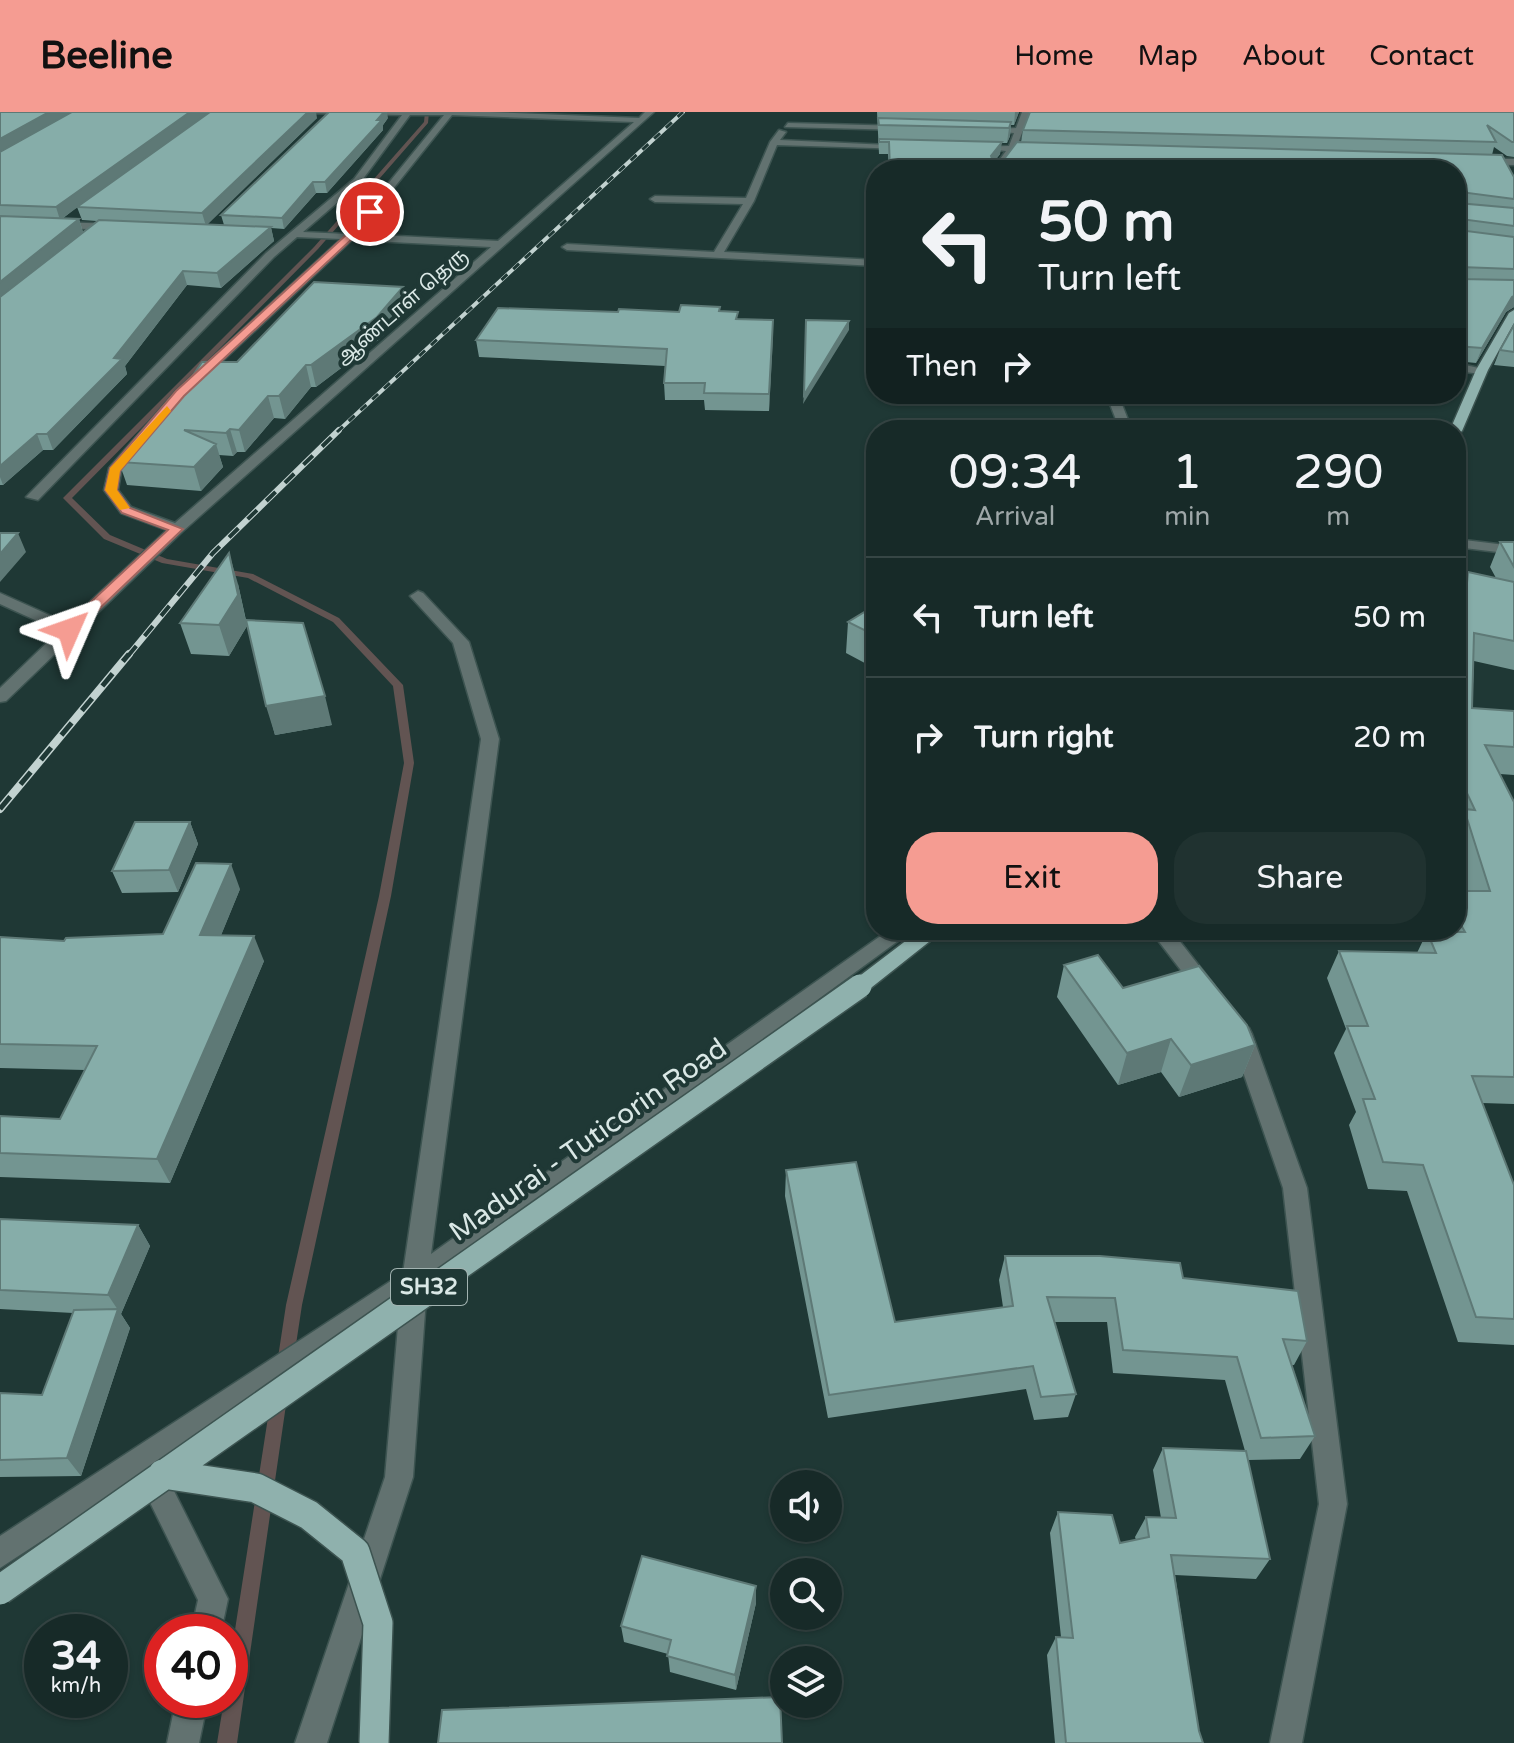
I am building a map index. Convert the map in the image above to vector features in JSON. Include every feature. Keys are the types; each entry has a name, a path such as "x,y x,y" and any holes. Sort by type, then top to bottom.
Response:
{"main road":[{"path":"1461,420 1482,370 1514,313"},
{"name":"Madurai - Tuticorin Road","path":"0,1590 153,1466 860,986 921,940"},
{"path":"153,1466 256,1488 309,1515 355,1552 378,1623 374,1743"}],"street":[{"path":"260,112 645,116"},
{"path":"719,252 749,201 774,142 795,112"},
{"path":"1003,160 1012,148 1026,112"},
{"path":"321,122 330,113"},
{"path":"177,529 126,510 111,490 114,471 180,394 344,236 447,113"},
{"path":"33,497 270,255 357,181 411,114"},
{"name":"ஆண்டாள் தெரு","path":"0,697 158,546 645,116"},
{"path":"788,125 912,128"},
{"path":"973,129 1019,131"},
{"path":"774,142 910,146"},
{"path":"969,147 1044,149"},
{"path":"1467,161 1514,162"},
{"path":"655,199 749,201"},
{"path":"64,225 76,217"},
{"path":"0,223 131,228"},
{"path":"88,236 100,227"},
{"path":"282,234 499,244"},
{"path":"567,247 719,252 866,262"},
{"path":"1466,368 1482,370"},
{"path":"1466,544 1514,550"},
{"path":"311,1743 399,1477 415,1279 490,739 461,642 418,596"},
{"path":"0,598 69,630"},
{"path":"0,1553 153,1466 247,1390 415,1279 889,940"},
{"path":"1168,940 1240,1031 1295,1188 1333,1504 1286,1743"},
{"path":"153,1466 213,1599 210,1614"},
{"path":"183,1743 188,1718"}],"building":[{"path":"0,112 49,112 0,139"},
{"path":"72,112 190,112 56,207 0,205 0,152"},
{"path":"210,112 308,112 202,213 77,207"},
{"path":"329,112 384,112 377,120 382,120 325,182 313,182 282,218 221,215"},
{"path":"1030,112 1514,112 1514,142 1487,125 1496,142 1023,130"},
{"path":"878,118 1011,122 1009,128 879,125"},
{"path":"879,139 1002,142 991,156 993,160 890,160 889,142 879,142"},
{"path":"1017,142 1502,155 1514,177 1514,199 1466,193 1466,160 998,160 1004,159"},
{"path":"1466,204 1514,208 1514,226 1466,220"},
{"path":"0,216 79,219 0,282"},
{"path":"99,220 271,227 217,273 183,271 114,358 122,359 47,434 37,434 0,466 0,297"},
{"path":"1466,231 1514,237 1514,269 1466,267"},
{"path":"1466,279 1514,280 1514,296 1482,348 1466,347"},
{"path":"314,282 403,287 377,317 311,365 306,365 279,396 268,396 239,430 230,429 226,433 184,430 216,444 194,467 119,462 173,405 202,362 237,362"},
{"path":"681,305 720,307 719,311 738,312 736,319 773,320 769,394 704,393 705,383 664,383 667,349 476,340 498,308 679,312"},
{"path":"806,320 849,321 804,395"},
{"path":"1514,325 1514,352 1500,350"},
{"path":"0,533 18,533 0,554"},
{"path":"1500,542 1514,542 1514,567"},
{"path":"229,553 238,595 219,625 180,623"},
{"path":"1468,572 1514,582 1514,641 1474,633 1472,708 1514,711 1514,747 1485,745 1514,802 1514,1077 1472,1076 1514,1185 1514,1319 1476,1317 1423,1165 1383,1162 1363,1099 1375,1099 1347,1026 1368,1026 1339,951 1436,953 1430,940 1466,940 1466,891 1490,891 1466,815 1466,809 1475,810 1466,791"},
{"path":"866,611 866,631 848,622"},
{"path":"246,620 303,623 325,696 266,706"},
{"path":"135,822 190,822 169,870 112,871"},
{"path":"196,863 231,864 200,935 254,936 157,1159 0,1153 0,1116 60,1119 97,1046 0,1044 0,937 64,941 66,938 163,934"},
{"path":"1098,955 1123,988 1199,966 1247,1025 1255,1045 1191,1065 1171,1039 1127,1053 1064,965"},
{"path":"856,1162 895,1322 1013,1306 1005,1256 1100,1256 1180,1263 1183,1278 1298,1291 1307,1341 1283,1339 1315,1436 1261,1438 1237,1357 1123,1350 1115,1298 1047,1297 1076,1394 1041,1397 1033,1366 829,1395 786,1170"},
{"path":"0,1219 138,1225 108,1295 0,1290"},
{"path":"118,1309 67,1458 0,1460 0,1393 42,1395 74,1310"},
{"path":"1163,1448 1246,1451 1270,1559 1171,1555 1203,1743 1066,1743 1056,1637 1073,1638 1058,1512 1112,1515 1120,1543 1149,1537 1146,1517 1176,1518"},
{"path":"642,1556 756,1586 735,1675 667,1656 671,1640 621,1626"},
{"path":"770,1697 770,1718 781,1718 782,1743 438,1743 442,1710"}],"waterway":[{"path":"285,1364 294,1305 385,896 409,763 398,685 336,620 250,576 165,561 107,537 67,498 316,248 426,122 427,112"},
{"path":"227,1743 279,1398"}],"railway":[{"path":"337,432 683,112"},
{"path":"128,656 213,553 339,430"},
{"path":"0,809 129,654"}],"slow traffic":[{"path":"124,508 111,490 114,471 167,409"}],"route":[{"path":"69,630 177,529 126,510 111,490 114,471 180,394 350,236 370,212"}]}
